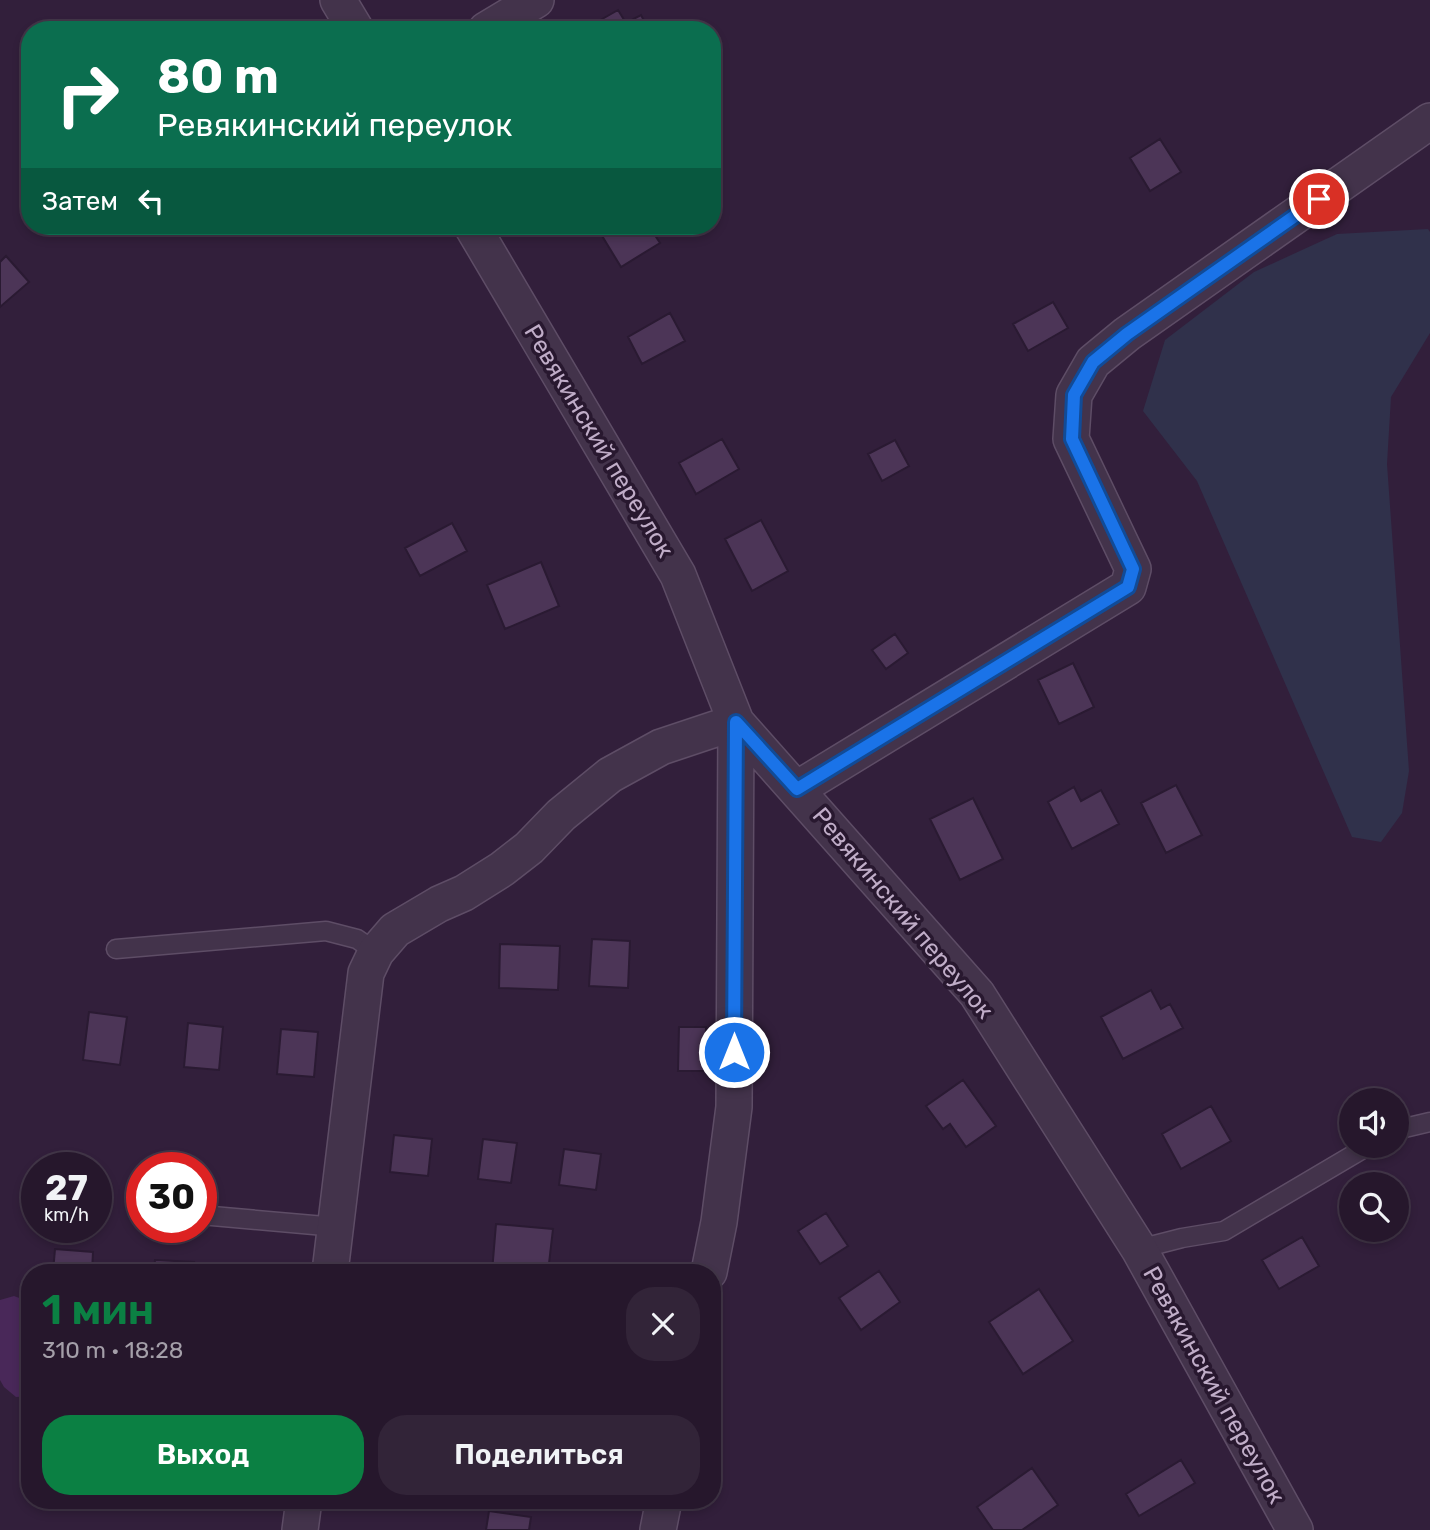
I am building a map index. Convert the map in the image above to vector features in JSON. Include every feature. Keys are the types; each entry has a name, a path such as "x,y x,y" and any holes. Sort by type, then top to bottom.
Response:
{"street":[{"path":"338,0 351,21"},
{"path":"501,21 536,0"},
{"path":"797,789 1128,587 1133,569 1072,439 1074,395 1093,362 1127,334 1430,121"},
{"name":"Ревякинский переулок","path":"477,235 678,575 736,722 977,994 1139,1249 1295,1530"},
{"path":"331,1264 366,973 376,952 395,930 502,869 610,775 662,747 736,722 734,1107 719,1222 711,1264"},
{"path":"300,1530 303,1509"},
{"path":"658,1530 662,1509"}],"lane":[{"path":"116,948 326,931 358,939 376,952"},
{"path":"1409,1127 1430,1122"},
{"path":"1139,1249 1224,1231 1348,1158"},
{"path":"217,1216 336,1227"}],"shaded area":[{"path":"1428,229 1430,333 1391,397 1387,464 1409,771 1402,813 1381,842 1352,837 1197,481 1143,411 1165,340 1254,272 1337,234"},
{"path":"14,1296 21,1299 21,1397 16,1397 0,1380 0,1300"}],"building":[{"path":"618,10 625,21 599,21"},
{"path":"641,15 644,21 630,21"},
{"path":"1160,139 1181,172 1150,191 1130,158"},
{"path":"601,235 655,235 660,243 621,267"},
{"path":"6,256 29,282 0,307 0,262"},
{"path":"1053,302 1068,328 1028,351 1013,324"},
{"path":"670,313 685,341 642,364 628,337"},
{"path":"722,439 739,469 696,494 679,463"},
{"path":"895,440 909,466 882,481 868,454"},
{"path":"761,520 788,571 752,591 725,539"},
{"path":"452,523 467,551 420,576 405,548"},
{"path":"541,562 559,606 505,629 487,585"},
{"path":"895,634 908,653 886,669 872,650"},
{"path":"1073,663 1094,707 1059,724 1038,680"},
{"path":"1176,785 1202,835 1166,853 1141,803"},
{"path":"1074,787 1081,801 1101,790 1119,824 1072,849 1048,802"},
{"path":"973,798 1003,859 960,880 930,819"},
{"path":"592,939 630,941 628,988 589,986"},
{"path":"500,944 560,946 558,990 499,988"},
{"path":"1151,990 1161,1009 1170,1004 1183,1028 1123,1059 1101,1017"},
{"path":"89,1012 127,1017 120,1065 83,1060"},
{"path":"188,1023 223,1027 219,1070 184,1067"},
{"path":"679,1027 706,1027 705,1071 678,1071"},
{"path":"281,1029 318,1032 314,1077 277,1074"},
{"path":"963,1080 996,1126 966,1147 950,1124 943,1129 926,1106"},
{"path":"1211,1106 1231,1141 1181,1169 1162,1134"},
{"path":"394,1135 432,1139 428,1176 390,1172"},
{"path":"483,1139 517,1143 511,1183 478,1179"},
{"path":"564,1149 601,1154 596,1190 559,1185"},
{"path":"826,1213 848,1246 820,1264 798,1231"},
{"path":"496,1224 553,1229 549,1264 493,1264"},
{"path":"1302,1237 1319,1266 1279,1289 1262,1260"},
{"path":"55,1249 93,1252 92,1264 54,1264"},
{"path":"155,1260 194,1262 194,1264 155,1264"},
{"path":"879,1271 900,1302 861,1330 839,1298"},
{"path":"1039,1289 1073,1341 1023,1374 989,1322"},
{"path":"1181,1460 1195,1483 1139,1516 1126,1494"},
{"path":"1032,1468 1058,1505 1022,1530 993,1530 977,1507"},
{"path":"489,1511 531,1517 529,1530 486,1530"}],"route":[{"path":"734,1052 736,722 797,789 1128,587 1133,569 1072,439 1074,395 1093,362 1127,334 1319,199"}]}
